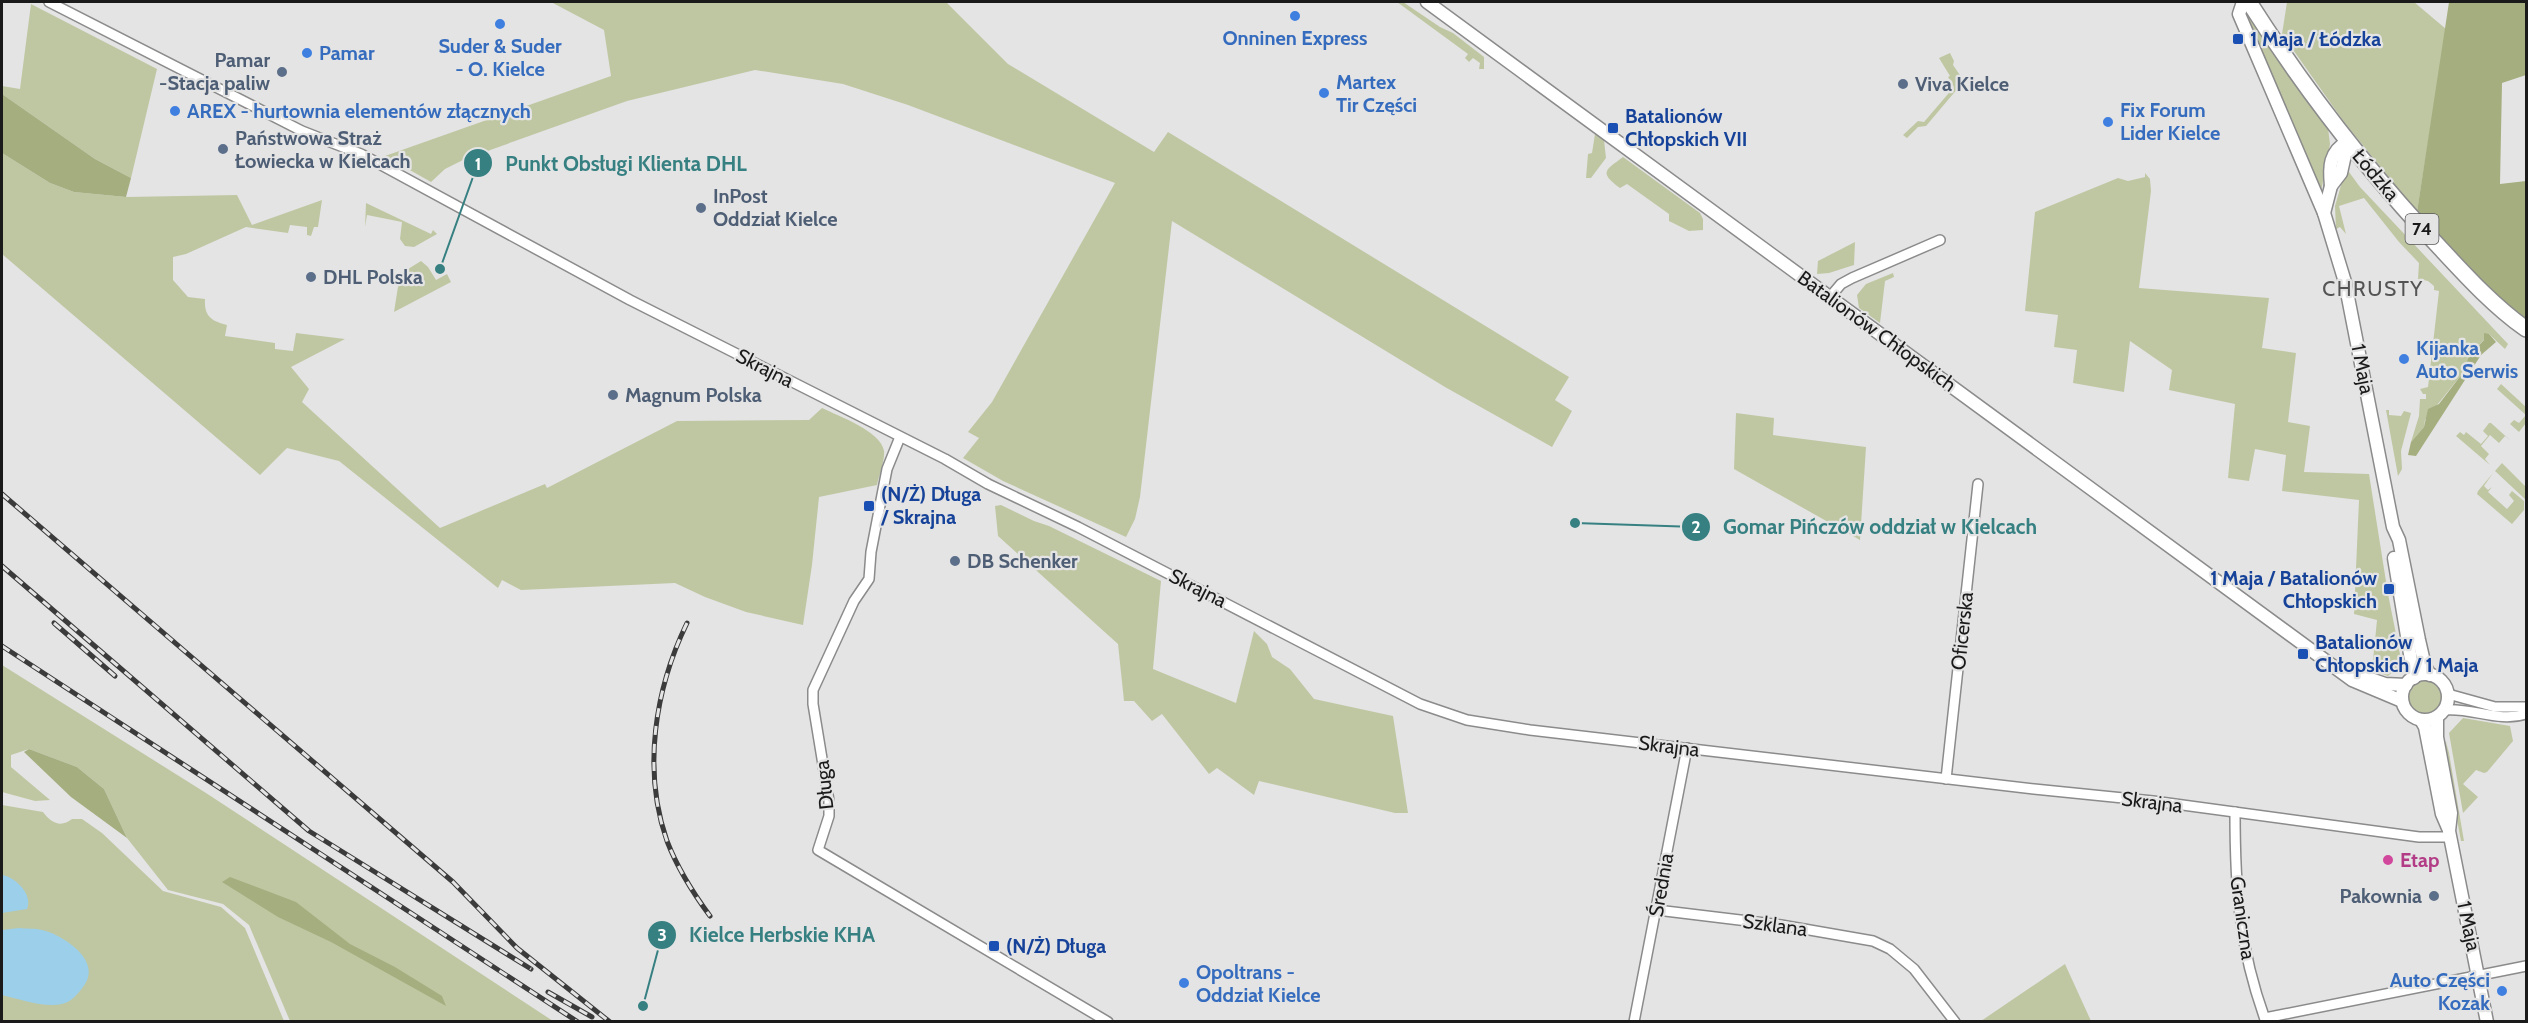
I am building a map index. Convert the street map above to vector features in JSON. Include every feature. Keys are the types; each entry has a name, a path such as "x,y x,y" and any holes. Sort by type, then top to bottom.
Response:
{"main road":[{"name":"Łódzka","path":"2249,2 2348,141 2440,249 2502,312 2526,329"}],"street":[{"name":"Skrajna","path":"49,2 302,131 361,154 620,294 1420,704 1467,720 1498,726 2235,812 2419,837 2450,834"},
{"name":"Batalionów Chłopskich","path":"1427,2 2352,680 2402,701"},
{"name":"1 Maja","path":"2243,2 2239,14 2324,213 2353,312 2393,527 2399,540 2420,646 2430,675"},
{"path":"2324,213 2331,186 2329,170 2332,155 2339,146 2348,141"},
{"path":"1830,297 1841,284 1851,278 1940,240"},
{"name":"Długa","path":"900,437 887,469 872,546 869,579 856,597 813,690 830,809 818,850 1108,1022"},
{"name":"Oficerska","path":"1946,779 1978,484"},
{"name":"1 Maja","path":"2393,527 2391,540 2410,681"},
{"name":"Batalionów Chłopskich","path":"2328,661 2362,677 2385,684 2410,681"},
{"path":"2526,707 2495,707 2448,694 2442,682 2430,675 2410,681 2402,701 2408,713 2421,720 2463,710 2506,717 2526,714"},
{"path":"2440,714 2448,694"},
{"name":"1 Maja","path":"2440,714 2437,737 2451,813 2450,834"},
{"name":"1 Maja","path":"2421,720 2425,728 2442,814 2450,834 2487,1022"},
{"name":"Średnia","path":"1634,1022 1687,748"},
{"name":"Graniczna","path":"2235,812 2236,882 2240,926 2266,1020"},
{"name":"Szklana","path":"1657,910 1865,938 1890,949 1914,969 1955,1022"},
{"path":"2266,1020 2526,966"}],"green space":[{"path":"551,2 946,2 1008,64 1154,152 1168,132 1569,377 1555,400 1572,411 1552,447 1445,387 1172,221 1140,497 1135,519 1126,537 1003,481 963,458 979,438 968,432 992,402 1115,183 908,105 843,84 755,70 627,101 465,159 445,169 431,182 385,156 611,76 604,30"},
{"path":"1397,2 1403,2 1453,33 1484,57 1484,69 1479,69 1480,63 1473,58 1469,62 1465,58 1468,54"},
{"path":"2287,2 2414,2 2446,29 2417,212 2344,122 2282,34"},
{"path":"2449,2 2526,2 2526,75 2502,83 2500,184 2526,181 2526,324 2492,292 2417,212"},
{"path":"31,4 157,69 131,178 95,159 2,94 2,86 20,89"},
{"path":"2249,16 2328,128 2330,144 2321,192 2247,18"},
{"path":"1950,53 1954,61 1953,65 1964,81 1926,126 1918,127 1907,138 1903,135 1918,121 1924,122 1954,87 1939,58"},
{"path":"2,94 95,159 131,178 126,197 74,192 50,183 2,153"},
{"path":"1595,134 1604,140 1606,158 1591,178 1586,178 1588,154 1592,153"},
{"path":"2,153 50,183 74,192 126,197 237,195 252,225 322,200 318,227 314,227 311,236 307,235 307,227 290,225 288,233 246,227 186,254 173,257 173,280 188,297 205,299 207,314 217,322 227,325 225,336 275,343 275,349 293,351 296,333 345,339 291,367 309,389 302,402 440,528 545,484 547,488 677,421 809,420 822,408 858,425 881,444 884,455 877,485 819,497 803,625 746,612 675,583 521,590 502,580 498,588 339,461 287,448 260,475 2,254"},
{"path":"1623,157 1700,213 1703,219 1703,230 1689,231 1669,221 1669,214 1627,184 1620,188 1613,183 1607,171"},
{"path":"2346,168 2360,187 2508,344 2505,349 2489,334 2469,356 2462,374 2425,420 2424,427 2411,442 2419,416 2420,399 2426,399 2426,394 2423,394 2420,389 2428,387 2439,291 2434,290 2434,286 2428,281 2418,279 2419,263 2364,198 2339,206 2346,234 2340,227 2336,229 2335,206"},
{"path":"2145,173 2150,179 2151,191 2139,288 2269,298 2262,348 2296,353 2288,422 2310,426 2304,472 2369,474 2388,594 2402,664 2388,676 2372,671 2377,620 2354,614 2359,500 2282,491 2286,455 2255,449 2249,481 2228,478 2235,404 2169,390 2172,370 2130,341 2124,392 2073,383 2077,350 2054,347 2058,315 2025,311 2035,212 2118,178 2128,181 2145,177"},
{"path":"366,203 431,234 433,230 437,234 414,247 405,246 400,239 402,222 367,215 365,227"},
{"path":"1855,242 1854,265 1829,273 1817,274 1818,261"},
{"path":"421,261 436,280 447,274 451,282 394,312 400,274"},
{"path":"1893,273 1894,277 1885,281 1880,323 1859,308 1857,295 1866,284"},
{"path":"2484,333 2489,334 2496,342 2481,355 2416,456 2408,455 2411,442 2424,427 2428,409 2439,404 2462,374 2469,356 2484,340"},
{"path":"2501,384 2526,407 2526,415 2497,389"},
{"path":"2386,410 2389,410 2389,415 2401,416 2404,411 2411,413 2401,451 2402,469 2398,476"},
{"path":"1736,413 1774,418 1773,435 1866,447 1860,540 1734,469"},
{"path":"2526,415 2526,423 2519,432 2510,424 2514,420 2519,423"},
{"path":"2491,423 2511,441 2505,436 2499,443 2490,435 2481,446 2489,454 2485,459 2490,465 2456,436 2460,432 2464,435 2466,432 2481,444 2488,436 2483,431"},
{"path":"2502,463 2526,487 2526,500 2495,471"},
{"path":"2493,473 2484,486 2488,490 2492,487 2488,492 2507,509 2514,501 2509,495 2512,491 2524,501 2524,510 2512,524 2477,494"},
{"path":"1001,505 1161,581 1153,669 1236,703 1254,631 1267,644 1272,657 1290,669 1314,699 1393,716 1408,813 1395,813 1259,781 1254,795 1217,768 1209,774 1162,714 1152,721 1134,701 1124,701 1118,644 998,536 995,506"},
{"path":"2,665 206,793 553,1021 290,1021 249,925 223,904 168,890 127,838 104,789 77,767 29,749 11,755 11,767 50,800 35,801 2,792"},
{"path":"2425,680 2437,685 2442,697 2437,709 2425,714 2413,709 2408,697 2413,685"},
{"path":"2463,718 2510,726 2513,741 2487,772 2476,770 2463,784 2478,797 2463,813 2449,733"},
{"path":"2442,740 2446,742 2449,753 2464,841 2461,841"},
{"path":"29,749 77,767 104,789 127,838 71,797 24,752"},
{"path":"2,805 43,812 49,819 60,824 72,819 82,819 102,833 163,891 221,907 245,928 284,1021 2,1021"},
{"path":"230,877 296,902 350,944 395,967 442,996 446,1006 331,942 278,917 222,882"},
{"path":"2065,964 2091,1021 1981,1021"}],"water":[{"path":"2,875 13,879 22,888 28,898 27,909 2,913"},
{"path":"39,929 51,933 70,944 85,959 89,968 88,978 71,1000 62,1004 47,1005 2,995 2,930"}],"railway":[{"path":"2,494 453,882 517,948 610,1022"},
{"path":"2,566 309,831 531,969"},
{"path":"54,623 115,676"},
{"path":"687,623 676,648 660,702 654,758 655,786 659,814 671,851 686,880 710,916"},
{"path":"2,646 578,1022"},
{"path":"548,992 592,1017"}],"place":[{"name":"Onninen Express","path":"1295,16"},
{"name":"Suder & Suder - O. Kielce","path":"500,24"},
{"name":"1 Maja / Łódzka","path":"2238,39"},
{"name":"Pamar","path":"307,53"},
{"name":"Pamar -Stacja paliw","path":"282,72"},
{"name":"Viva Kielce","path":"1903,84"},
{"name":"Martex Tir Części","path":"1324,93"},
{"name":"AREX - hurtownia elementów złącznych","path":"175,111"},
{"name":"Fix Forum Lider Kielce","path":"2108,122"},
{"name":"Batalionów Chłopskich VII","path":"1613,128"},
{"name":"Państwowa Straż Łowiecka w Kielcach","path":"223,149"},
{"name":"InPost Oddział Kielce","path":"701,208"},
{"name":"Punkt Obsługi Klienta DHL","path":"440,269"},
{"name":"DHL Polska","path":"311,277"},
{"name":"Kijanka Auto Serwis","path":"2404,359"},
{"name":"Magnum Polska","path":"613,395"},
{"name":"(N/Ż) Długa / Skrajna","path":"869,506"},
{"name":"Gomar Pińczów oddział w Kielcach","path":"1575,523"},
{"name":"DB Schenker","path":"955,561"},
{"name":"1 Maja / Batalionów Chłopskich","path":"2389,589"},
{"name":"Batalionów Chłopskich / 1 Maja","path":"2303,654"},
{"name":"Etap","path":"2388,860"},
{"name":"Pakownia","path":"2434,896"},
{"name":"(N/Ż) Długa","path":"994,946"},
{"name":"Opoltrans - Oddział Kielce","path":"1184,983"},
{"name":"Auto Części Kozak","path":"2502,991"},
{"name":"Kielce Herbskie KHA","path":"643,1006"}],"district":[{"name":"CHRUSTY","path":"2373,289"}]}
